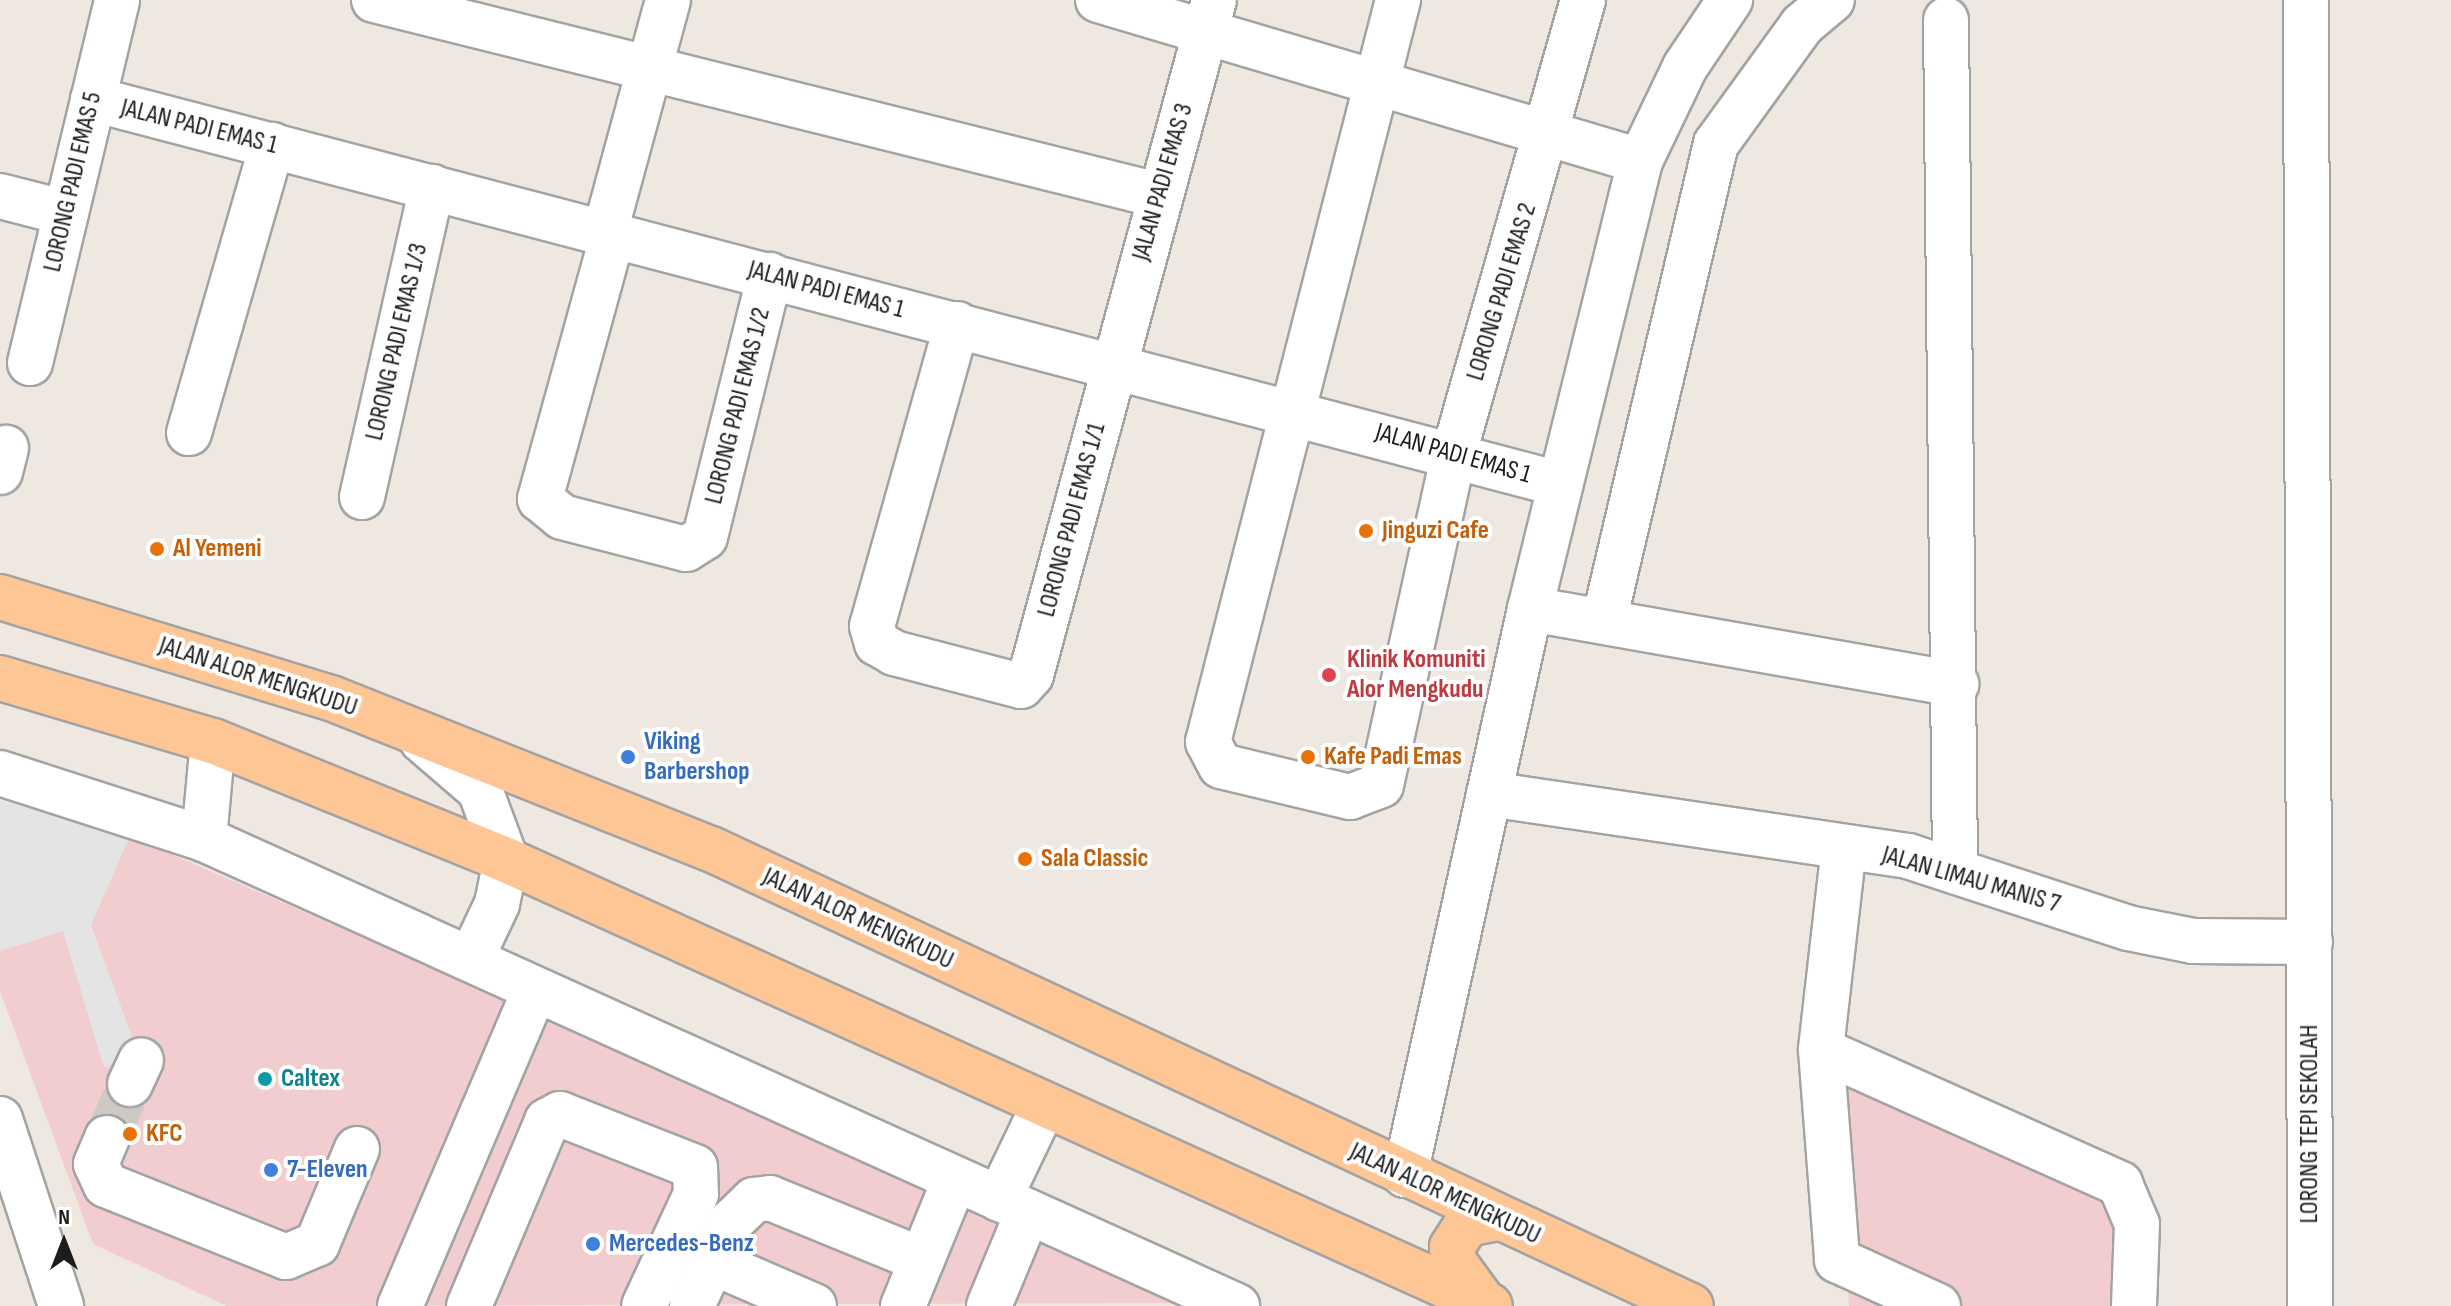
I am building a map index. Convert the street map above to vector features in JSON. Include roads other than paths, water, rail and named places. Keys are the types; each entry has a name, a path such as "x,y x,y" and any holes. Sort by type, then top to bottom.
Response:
{"main road":[{"name":"JALAN ALOR MENGKUDU","path":"0,597 393,723 711,849 1691,1306"},
{"path":"0,678 213,741 506,860 1470,1302"},
{"path":"1470,1302 1454,1262 1452,1247 1467,1224 1498,1218"}],"street":[{"name":"LORONG PADI EMAS 5","path":"30,363 117,0"},
{"path":"374,0 1158,195"},
{"path":"609,233 668,0"},
{"path":"1098,0 1210,15 1375,83 1551,131 1640,161"},
{"path":"1294,411 1398,0"},
{"name":"LORONG PADI EMAS 2","path":"1294,411 1208,742 1210,756 1221,766 1350,797 1381,785 1454,453 1551,131 1583,0"},
{"path":"1405,1175 1530,609 1640,161 1685,67 1730,0"},
{"path":"1604,621 1716,144 1802,25 1832,0"},
{"name":"LORONG TEPI SEKOLAH","path":"2306,0 2310,1306"},
{"name":"JALAN PADI EMAS 3","path":"1113,365 1210,15"},
{"path":"1946,20 1956,684 1955,871"},
{"name":"JALAN PADI EMAS 1","path":"93,99 1454,453 1559,484"},
{"path":"189,433 272,145"},
{"name":"LORONG PADI EMAS 1/3","path":"362,497 432,187"},
{"path":"0,196 66,213"},
{"name":"LORONG PADI EMAS 1/2","path":"609,233 540,499 562,517 686,549 705,537 770,275"},
{"name":"LORONG PADI EMAS 1/1","path":"957,324 872,626 877,643 894,653 1004,687 1021,686 1031,675 1113,365"},
{"path":"1530,609 1956,684"},
{"path":"393,723 460,767 480,790 506,860 497,904 471,959"},
{"path":"204,839 213,741"},
{"path":"0,773 204,839 1014,1206 1180,1294 1237,1306"},
{"name":"JALAN LIMAU MANIS 7","path":"1489,794 1844,847 1955,871 2128,928 2193,941 2310,942"},
{"path":"1844,847 1821,1050 1856,1281 1938,1306"},
{"path":"400,1306 535,990"},
{"path":"1821,1050 2120,1184 2137,1224 2134,1306"},
{"path":"991,1305 1014,1206 1043,1107"},
{"path":"482,1115 539,1140"},
{"path":"469,1306 547,1121 577,1116 695,1167 696,1194 644,1306"},
{"path":"0,1119 61,1306"},
{"path":"107,1138 96,1164 106,1185 286,1257 317,1244 357,1149"},
{"path":"903,1306 955,1179"},
{"path":"814,1306 705,1288 740,1207 770,1198 922,1260"}],"tunnel":[{"path":"107,1138 130,1084"}],"place":[{"name":"Jinguzi Cafe","path":"1366,531"},
{"name":"Al Yemeni","path":"157,549"},
{"name":"Klinik Komuniti Alor Mengkudu","path":"1329,675"},
{"name":"Viking Barbershop","path":"628,757"},
{"name":"Kafe Padi Emas","path":"1308,757"},
{"name":"Sala Classic","path":"1025,859"},
{"name":"Caltex","path":"265,1079"},
{"name":"KFC","path":"130,1134"},
{"name":"7-Eleven","path":"271,1170"},
{"name":"Mercedes-Benz","path":"593,1244"}]}
